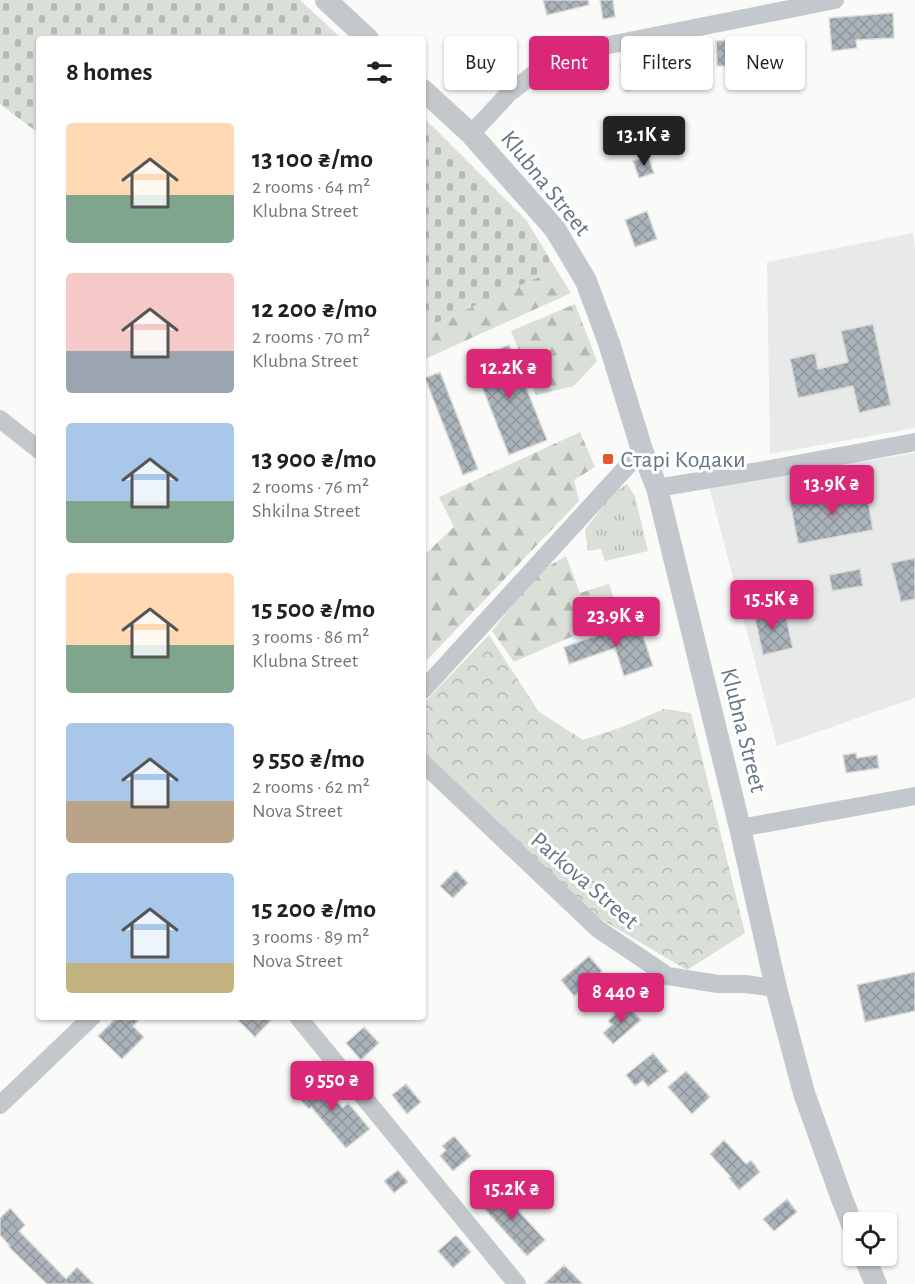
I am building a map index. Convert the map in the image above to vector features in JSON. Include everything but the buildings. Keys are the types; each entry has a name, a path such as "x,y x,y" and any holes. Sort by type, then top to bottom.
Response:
{"street":[{"path":"326,0 365,36"},
{"path":"471,134 509,93 559,55 835,0"},
{"name":"Klubna Street","path":"426,93 471,134 555,229 586,281 609,343 642,450 657,488 740,828 776,988 804,1092 847,1212"},
{"path":"0,419 36,448"},
{"path":"657,488 915,442"},
{"path":"426,687 642,450"},
{"name":"Parkova Street","path":"426,766 598,929 668,976 718,984 745,984 776,988"},
{"path":"740,828 915,796"},
{"path":"0,1105 89,1020"},
{"path":"299,1020 518,1284"},
{"path":"868,1266 876,1284"}],"shaded area":[{"path":"913,233 915,249 915,428 770,454 767,262"},
{"path":"915,453 915,698 777,746 709,486"}],"green space":[{"path":"0,0 300,0 339,36 36,36 36,131 0,104"},
{"path":"426,120 527,221 556,269 426,328"},
{"path":"556,269 571,293 426,359 426,328"},
{"path":"575,304 597,361 574,386 536,395 511,331"},
{"path":"580,432 595,467 574,480 579,501 426,661 426,553 454,527 439,497"},
{"path":"627,484 635,496 648,551 605,561 601,549 588,551 585,530 611,495"},
{"path":"566,556 580,593 609,584 621,619 566,639 514,662 492,631 540,571"},
{"path":"489,635 539,712 583,740 664,709 691,713 745,933 687,970 599,918 426,758 426,701"}],"place":[{"name":"Старі Кодаки","path":"608,459"}]}
